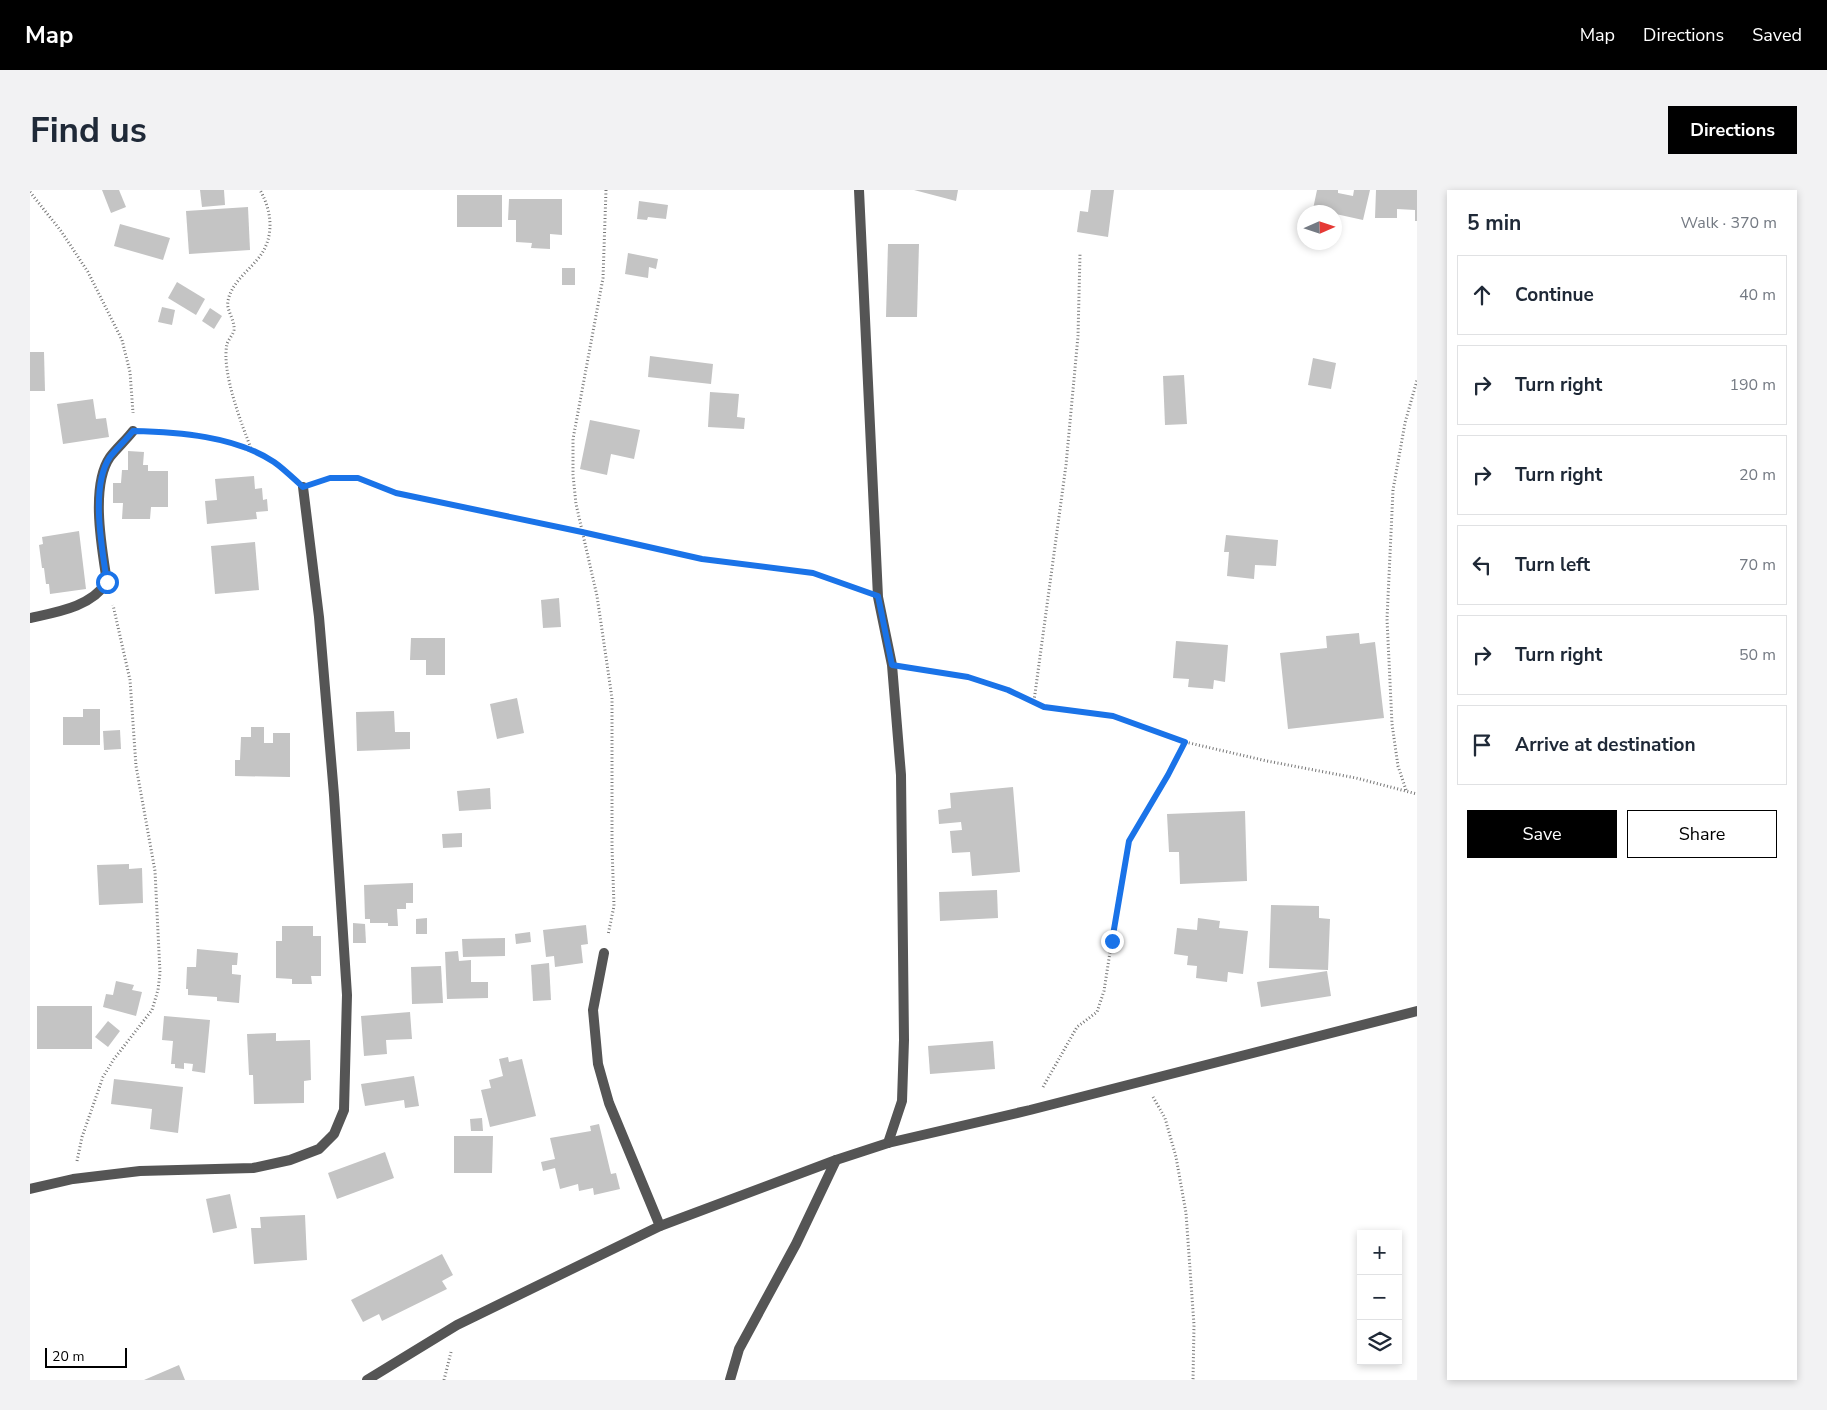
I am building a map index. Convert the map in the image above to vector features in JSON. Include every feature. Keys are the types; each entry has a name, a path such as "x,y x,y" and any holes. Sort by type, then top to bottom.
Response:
{"street":[{"path":"859,190 870,465 878,596 892,665 901,775 904,1040 902,1101 888,1143"},
{"path":"30,618 66,610 93,598 102,591 107,582 100,534 101,480 110,458 133,431"},
{"path":"30,1189 73,1179 140,1170 253,1168 290,1160 319,1149 334,1134 344,1110 347,996 334,795 320,627 303,487"},
{"path":"604,954 593,1010 598,1064 609,1103 660,1226"},
{"path":"367,1380 457,1325 660,1226 836,1160 888,1143 1030,1110 1417,1011"},
{"path":"730,1380 740,1349 796,1244 836,1160"}],"path":[{"path":"252,451 237,413 226,359 227,344 234,331 232,316 227,303 230,292 258,259 268,241 271,224 270,212 260,190"},
{"path":"604,954 614,906 612,698 597,596 576,504 573,475 574,439 603,278 606,190"},
{"path":"30,192 62,231 88,272 122,340 133,393 133,431 176,432 240,446 274,462 303,487 330,478 358,478 396,493 702,559 813,573 878,596"},
{"path":"1034,701 1066,465 1078,336 1080,254"},
{"path":"1406,791 1398,766 1392,724 1387,619 1393,490 1405,423 1417,380"},
{"path":"73,1179 82,1137 103,1078 114,1059 152,1010 158,990 160,972 155,871 136,766 130,680 107,582"},
{"path":"892,665 968,677 1008,690 1044,707 1113,716 1185,742 1267,761 1356,778 1417,794"},
{"path":"1030,1110 1077,1027 1097,1012 1104,991 1129,841 1185,742"},
{"path":"1144,1081 1165,1118 1176,1157 1186,1213 1194,1325 1193,1380"}],"building":[{"path":"102,190 119,190 126,207 111,213"},
{"path":"200,190 224,190 225,205 202,207"},
{"path":"914,190 958,190 956,201"},
{"path":"1091,190 1114,190 1108,237 1077,232 1080,211 1088,212"},
{"path":"1317,190 1338,190 1338,193 1353,196 1354,190 1370,190 1363,220 1342,215 1342,205 1314,205"},
{"path":"1376,190 1417,190 1417,221 1415,221 1415,210 1397,209 1397,218 1375,218"},
{"path":"457,195 502,195 502,227 457,227"},
{"path":"509,199 562,199 562,235 550,234 550,249 531,248 532,243 516,242 516,220 508,220"},
{"path":"639,201 668,205 666,219 648,217 647,220 637,219"},
{"path":"248,207 250,250 189,254 186,211"},
{"path":"120,224 170,238 163,260 114,246"},
{"path":"888,244 919,244 917,317 886,317"},
{"path":"628,253 658,259 656,269 649,267 648,278 625,274"},
{"path":"562,268 575,268 575,285 562,285"},
{"path":"177,282 205,299 196,315 168,298"},
{"path":"162,307 175,310 172,325 158,322"},
{"path":"210,308 222,316 214,329 202,321"},
{"path":"30,352 44,352 45,391 30,391"},
{"path":"650,356 713,364 711,384 648,377"},
{"path":"1313,358 1336,363 1331,389 1308,385"},
{"path":"1184,375 1187,424 1165,425 1163,376"},
{"path":"710,392 739,394 737,417 745,418 744,429 708,427"},
{"path":"93,399 96,419 106,418 109,437 63,444 57,404"},
{"path":"590,420 640,430 634,459 611,454 607,475 580,469"},
{"path":"128,451 144,452 143,465 148,465 148,471 168,471 168,507 151,507 150,519 122,519 123,503 113,503 113,483 121,483 122,470 128,470"},
{"path":"254,476 255,489 262,488 263,500 267,499 268,511 256,512 257,519 207,524 205,501 217,500 215,479"},
{"path":"79,531 86,589 50,594 49,584 46,584 44,568 42,568 39,545 43,544 42,537"},
{"path":"1226,535 1278,540 1276,566 1255,565 1254,579 1227,576 1229,552 1224,552"},
{"path":"255,542 259,590 215,594 211,546"},
{"path":"559,598 561,627 543,628 541,600"},
{"path":"1359,633 1360,644 1375,642 1384,718 1288,729 1280,653 1327,648 1326,636"},
{"path":"411,638 445,638 445,675 426,675 426,660 410,660"},
{"path":"1176,641 1228,645 1225,682 1214,680 1213,689 1188,687 1189,679 1173,678"},
{"path":"517,698 524,733 497,739 490,704"},
{"path":"83,709 100,709 100,745 63,745 63,717 83,717"},
{"path":"394,711 395,732 410,732 410,749 357,751 356,712"},
{"path":"251,727 264,727 264,743 273,743 273,733 290,733 290,777 235,776 235,760 240,760 241,737 251,737"},
{"path":"120,730 121,749 104,750 103,731"},
{"path":"1013,787 1020,872 972,876 970,852 952,853 950,831 962,830 961,822 939,824 938,810 951,808 950,793"},
{"path":"490,788 491,809 459,811 457,791"},
{"path":"1245,811 1247,881 1180,884 1179,852 1169,852 1167,814"},
{"path":"462,833 462,847 443,848 442,834"},
{"path":"129,864 129,869 142,868 143,903 99,905 97,865"},
{"path":"413,883 413,903 406,903 406,909 397,909 398,926 388,926 388,923 370,923 370,919 365,919 364,885"},
{"path":"997,890 998,918 940,921 939,892"},
{"path":"1271,905 1319,906 1319,918 1330,919 1328,970 1269,968"},
{"path":"427,918 427,934 416,934 416,919"},
{"path":"1198,918 1220,921 1219,928 1248,931 1243,974 1228,972 1227,982 1196,978 1197,966 1187,965 1188,956 1174,954 1177,928 1197,930"},
{"path":"353,923 365,924 366,943 353,943"},
{"path":"586,925 588,944 581,945 583,963 555,967 554,956 546,957 543,930"},
{"path":"282,926 313,926 313,936 321,936 321,976 311,976 312,984 292,984 292,979 276,978 276,941 282,941"},
{"path":"530,932 531,942 516,944 515,934"},
{"path":"505,938 505,956 463,957 462,939"},
{"path":"197,949 238,953 237,965 232,965 232,974 241,975 239,1003 217,1001 217,997 188,995 188,989 186,989 187,967 196,967"},
{"path":"458,951 459,961 471,960 471,982 488,982 488,998 447,999 445,952"},
{"path":"549,963 551,1000 533,1001 531,965"},
{"path":"441,966 443,1003 412,1004 411,967"},
{"path":"1327,971 1331,996 1261,1007 1257,982"},
{"path":"116,981 134,985 132,990 142,992 136,1016 103,1007 106,994 113,995"},
{"path":"37,1006 92,1006 92,1049 37,1049"},
{"path":"410,1012 412,1039 386,1040 387,1054 364,1056 361,1016"},
{"path":"164,1016 210,1020 205,1073 192,1071 193,1064 184,1063 184,1069 175,1068 175,1064 171,1064 173,1041 162,1040"},
{"path":"108,1021 120,1031 108,1047 95,1037"},
{"path":"276,1033 276,1041 310,1040 311,1080 304,1081 304,1103 254,1104 253,1075 249,1075 247,1034"},
{"path":"993,1041 995,1069 930,1074 928,1046"},
{"path":"508,1057 509,1062 522,1059 536,1116 490,1127 481,1090 491,1088 489,1080 503,1076 499,1059"},
{"path":"414,1076 419,1106 405,1108 404,1100 365,1106 361,1084"},
{"path":"114,1079 183,1087 178,1133 150,1129 152,1109 111,1104"},
{"path":"482,1118 483,1131 471,1131 470,1119"},
{"path":"599,1124 611,1174 616,1173 620,1189 594,1195 593,1188 579,1191 578,1184 560,1189 555,1168 543,1171 541,1162 555,1159 550,1138 591,1131 590,1126"},
{"path":"454,1136 493,1136 492,1173 454,1173"},
{"path":"385,1152 394,1178 337,1199 328,1173"},
{"path":"230,1194 237,1228 213,1233 206,1199"},
{"path":"305,1215 307,1260 254,1264 251,1228 261,1228 260,1217"},
{"path":"442,1254 453,1275 442,1281 447,1289 382,1321 379,1314 363,1322 351,1300"},
{"path":"179,1365 185,1380 144,1380"}],"route":[{"path":"107,582 100,534 101,480 110,458 133,431 176,432 240,446 274,462 303,487 330,478 358,478 396,493 702,559 813,573 878,596 892,665 968,677 1008,690 1044,707 1113,716 1185,742 1129,841 1112,941"}]}
